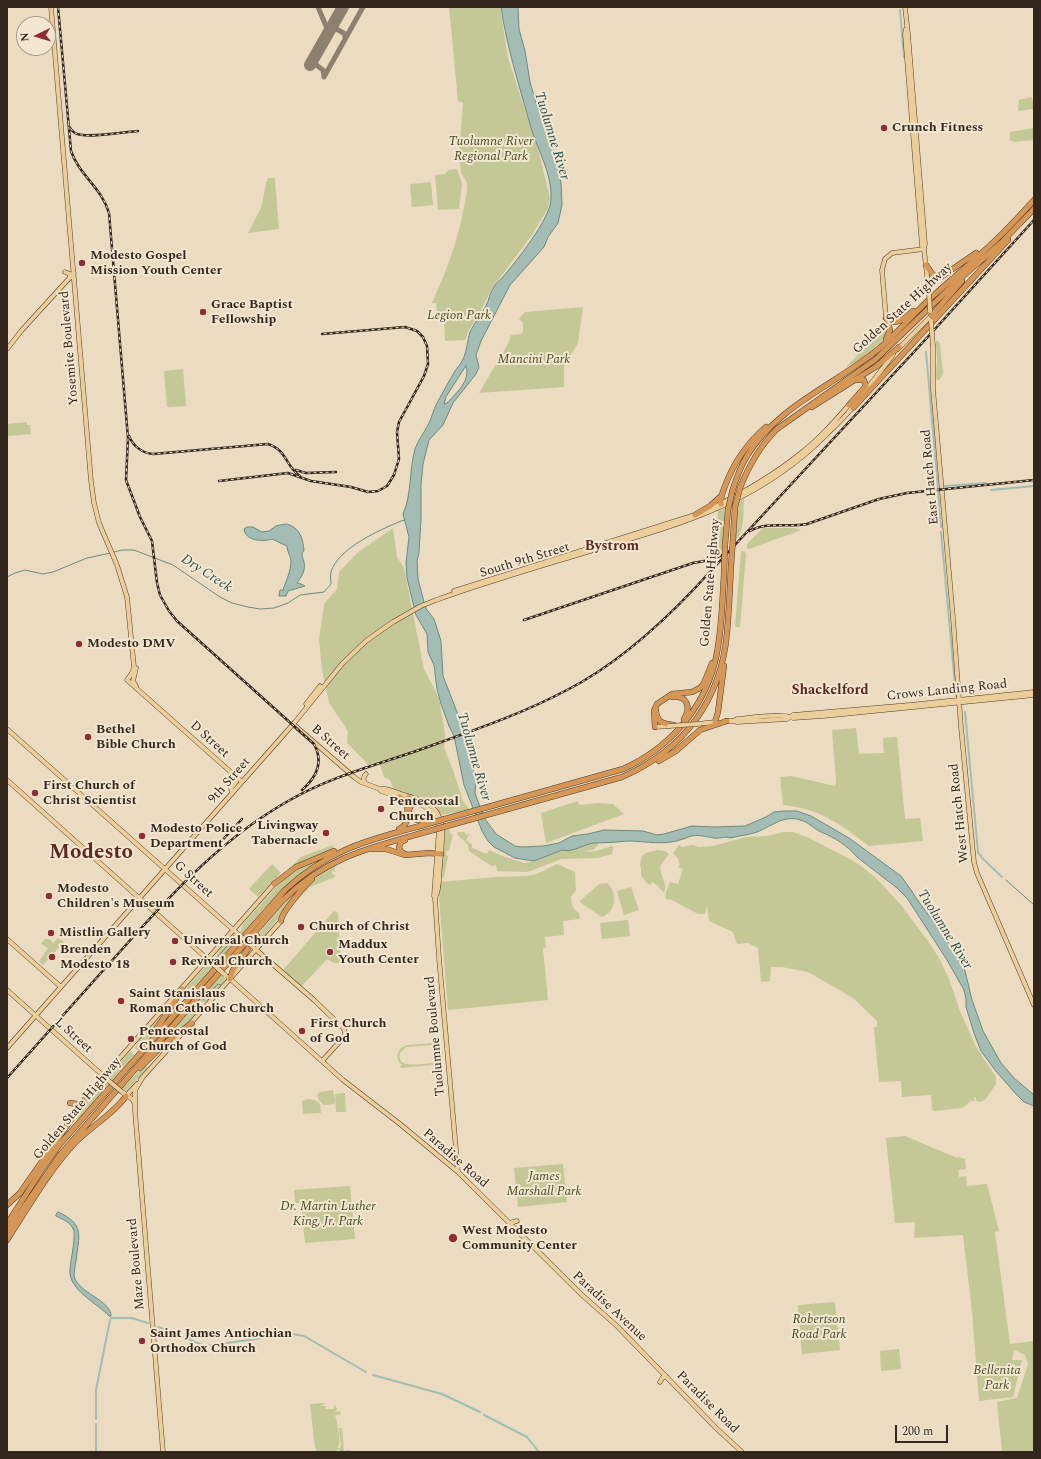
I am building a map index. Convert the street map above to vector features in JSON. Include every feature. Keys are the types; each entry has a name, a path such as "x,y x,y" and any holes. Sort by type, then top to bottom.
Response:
{"highway":[{"name":"Golden State Highway","path":"7,1224 36,1178 60,1144 285,890 311,868 352,846 370,839 516,800 623,769 649,755 675,734 701,698 713,671 720,632 724,574 724,507 732,492 744,461 757,442 774,423 791,409 869,357 890,339 931,294 993,242 1034,200"},
{"name":"Golden State Highway","path":"7,1232 54,1162 68,1145 282,902 301,884 334,862 357,852 612,780 640,770 671,748 698,718 711,696 719,674 727,633 736,507 740,488 748,469 759,450 777,429 790,418 876,360 1034,210"},
{"path":"851,406 1002,248 1025,219"},
{"path":"926,265 933,275 941,277 993,242"},
{"path":"931,316 984,258"},
{"path":"886,318 892,322 900,321 931,294"},
{"path":"869,357 888,336 890,330 886,318"},
{"path":"882,325 889,325"},
{"path":"790,418 824,400 851,383 877,366 900,347"},
{"path":"851,383 862,379 865,381 866,386 851,406"},
{"path":"695,515 713,504 722,494 733,466 746,447 776,418 791,409"},
{"path":"722,494 724,507"},
{"path":"714,722 718,712 726,654 727,633"},
{"path":"656,727 654,711 657,704 672,694 692,692 700,688 704,683 717,651"},
{"path":"656,727 658,706 670,698 678,697 686,702 688,706 688,713 675,734"},
{"path":"718,712 722,719 730,721"},
{"path":"656,715 664,724 676,726"},
{"path":"640,770 676,751 700,730 730,721"},
{"path":"399,797 406,802 410,815 415,819 431,822"},
{"path":"370,839 404,827 407,821 410,800"},
{"path":"410,855 402,853 400,849 402,841 433,830"},
{"path":"274,884 304,863 352,846"},
{"path":"340,859 380,848 403,855 439,854"},
{"path":"281,921 283,914 305,886 334,862"},
{"path":"230,979 233,970 247,948 282,902"},
{"path":"140,1052 182,989"},
{"path":"111,1096 164,1044 192,1023"},
{"path":"36,1178 43,1163 74,1121 97,1085"},
{"path":"7,1205 20,1193 91,1091"},
{"path":"68,1145 124,1094"},
{"path":"7,1240 52,1171 65,1154 90,1129 122,1102 124,1094"},
{"path":"70,1103 77,1104 79,1106 78,1109"}],"main road":[{"name":"Yosemite Boulevard","path":"51,7 91,481 97,516 122,577 127,597 133,661 133,671 127,680"},
{"name":"East Hatch Road","path":"905,7 907,27 905,34 922,246 924,249 931,294 933,389 960,701"},
{"path":"886,318 883,264 888,256 898,252 924,249"},
{"path":"65,272 70,274 68,280"},
{"path":"7,349 22,330 74,273"},
{"path":"68,280 75,284"},
{"name":"South 9th Street","path":"317,692 356,649 375,634 410,612 428,603 677,525 724,507 760,486 787,468 805,452 851,406 900,347 931,316"},
{"path":"920,326 926,325 932,329"},
{"name":"South 9th Street","path":"317,692 343,659 374,632 408,610 445,594 724,507 805,452"},
{"path":"752,487 760,486"},
{"path":"133,661 136,664 136,669 133,682 142,693"},
{"name":"D Street","path":"127,680 242,782"},
{"name":"9th Street","path":"7,1048 293,724 293,720 317,692"},
{"name":"Crows Landing Road","path":"676,726 730,721 777,720 787,719 794,715 907,707 1034,692"},
{"name":"Crows Landing Road","path":"790,717 794,718 892,710 921,704 1034,695"},
{"name":"West Hatch Road","path":"960,701 974,862 1034,1004"},
{"path":"823,716 839,711"},
{"name":"B Street","path":"293,724 354,778"},
{"path":"656,727 669,726"},
{"name":"G Street","path":"7,729 343,1028 345,1032 343,1038 322,1061"},
{"path":"231,772 231,776 236,782 232,788 232,794"},
{"path":"365,784 363,780 366,774"},
{"name":"Tuolumne Boulevard","path":"354,778 365,784 380,789 381,791 410,800 427,803 439,816 442,829 434,896 458,1172"},
{"name":"Paradise Road","path":"7,780 343,1080 400,1124 458,1172 547,1261"},
{"name":"Tuolumne Boulevard","path":"380,789 383,788 425,806 431,811 436,818 439,829 439,854"},
{"path":"91,1091 274,884"},
{"path":"124,1094 143,1078 230,979 254,949 281,921"},
{"path":"7,939 61,987"},
{"name":"L Street","path":"7,990 109,1081 132,1099 135,1105"},
{"name":"Maze Boulevard","path":"143,1078 135,1090 135,1111 163,1452"},
{"name":"L Street","path":"124,1094 135,1111"},
{"path":"509,1223 517,1221"},
{"path":"519,1244 522,1241 526,1241"},
{"name":"Paradise Avenue","path":"547,1261 617,1326 658,1368"},
{"name":"Paradise Road","path":"658,1368 716,1428 742,1452"},
{"path":"660,1382 660,1379 667,1377"}],"green space":[{"name":"Tuolumne River Regional Park","path":"449,7 500,7 508,58 538,149 550,198 548,208 532,235 493,287 465,340 445,341 444,322 438,322 436,303 432,303 454,247 462,218 467,189 467,183 461,172 459,156 463,103 458,101"},
{"path":"1031,97 1034,103 1034,111 1032,109 1018,111 1019,100"},
{"path":"1034,128 1034,140 1014,142 1010,140 1010,132"},
{"path":"457,169 462,184 459,209 438,210 435,175 445,174 449,170"},
{"path":"268,178 274,178 275,180 279,229 248,233 261,208"},
{"path":"431,182 433,205 412,207 410,185"},
{"name":"Mancini Park","path":"583,307 578,343 564,366 564,387 479,393 508,344 511,335 521,334 523,332 523,323 519,319 525,312"},
{"path":"885,326 887,326 889,330 882,342 872,351 848,367 847,366"},
{"path":"936,341 940,344 943,374 939,380 937,380 936,377"},
{"path":"183,369 186,406 167,407 164,371"},
{"path":"27,422 27,425 30,425 31,434 7,436 7,424"},
{"path":"744,499 742,527 735,541 738,506 740,501"},
{"path":"726,508 723,550 716,553 718,511"},
{"path":"393,528 397,557 404,568 424,669 439,698 445,734 444,748 463,801 470,810 441,815 431,804 426,801 394,790 390,780 384,777 379,762 368,765 347,743 348,731 329,703 322,670 319,639 324,604 337,589 339,572 357,553"},
{"path":"763,528 794,528 801,530 749,549 747,548 747,544"},
{"path":"741,551 744,551 746,554 740,627 735,627"},
{"path":"856,728 859,754 884,753 883,738 897,737 905,819 920,818 923,841 869,846 839,824 819,814 796,807 783,805 780,777 791,776 835,786 836,781 832,730"},
{"path":"578,801 579,805 599,803 613,804 624,814 546,843 541,813"},
{"path":"449,829 450,833 453,835 449,850 446,852 446,855 448,856 444,877 441,878 445,830"},
{"path":"457,832 464,832 466,835 470,834 466,840 472,845 472,848 487,854 489,850 502,856 525,863 562,850 594,843 599,844 593,850 583,851 594,851 613,847 612,854 597,858 561,859 525,872 497,871 496,865 491,866 469,851 468,845"},
{"path":"784,832 793,832 809,838 850,859 876,878 901,905 940,960 976,1047 996,1077 996,1084 985,1100 980,1102 976,1101 976,1097 974,1098 974,1101 971,1101 971,1099 970,1102 962,1108 934,1111 932,1109 931,1095 902,1097 901,1081 879,1082 874,1027 877,1027 877,1021 853,998 808,972 782,967 771,967 770,981 761,982 758,948 748,943 737,944 733,932 709,921 707,905 705,914 698,914 670,899 667,900 666,892 670,882 678,884 683,869 678,867 680,865 678,859 673,853 679,845 682,847 693,845 699,847 713,846 747,837 767,836"},
{"path":"333,845 334,850 290,868 301,857"},
{"path":"658,850 665,851 669,854 660,866 665,886 664,893 652,882 650,885 646,882 641,875 640,865 642,856 646,853"},
{"path":"321,859 288,884 269,903 242,935 240,933 243,924 279,884 297,869"},
{"path":"272,864 281,873 258,897 249,889"},
{"path":"557,864 575,872 576,890 571,897 573,906 579,913 580,919 563,921 564,935 545,937 546,947 543,949 548,1000 448,1010 439,898 440,882 526,876 537,874"},
{"path":"335,865 335,872 333,871 331,873 335,875 335,877 310,887 296,901 311,881"},
{"path":"607,883 613,892 614,902 611,911 602,917 580,901 599,884"},
{"path":"302,886 303,887 273,925 256,945 254,945 252,943 288,899"},
{"path":"631,887 639,910 624,915 617,891"},
{"path":"334,911 338,913 341,963 334,963 327,959 301,987 283,971"},
{"path":"628,920 630,936 602,939 600,923"},
{"path":"234,934 239,938 217,963 214,961 219,951"},
{"path":"58,938 64,942 43,965 39,961 48,948 41,944 45,939 49,939 53,943"},
{"path":"209,964 213,967 191,993 187,987"},
{"path":"221,975 225,978 225,980 206,1002 199,1000"},
{"path":"194,1005 198,1008 193,1019 158,1047"},
{"path":"167,1009 168,1010 156,1029 138,1051 135,1048 140,1039"},
{"path":"436,1044 441,1048 443,1053 440,1062 441,1064 401,1068 400,1066 402,1065 398,1059 398,1052 401,1048 407,1045","holes":["433,1045 438,1047 441,1056 434,1063 407,1064 401,1061 400,1053 406,1047"]},
{"path":"130,1051 134,1055 113,1080 110,1078 116,1067"},
{"path":"145,1065 148,1068 130,1087 127,1093 122,1088"},
{"path":"104,1081 109,1085 77,1121 76,1120 89,1098"},
{"path":"333,1090 335,1101 334,1104 324,1105 319,1100 317,1095 320,1092"},
{"path":"345,1093 346,1112 336,1112 335,1094"},
{"path":"309,1099 315,1100 320,1104 321,1113 303,1114 302,1101"},
{"name":"Bellenita Park","path":"905,1136 957,1158 965,1159 966,1169 958,1170 959,1177 966,1176 967,1186 987,1184 999,1231 995,1232 1010,1344 1034,1341 1034,1452 1002,1452 997,1402 1017,1398 1028,1364 1025,1355 1014,1350 1012,1360 1022,1360 1013,1397 979,1401 972,1311 963,1235 914,1238 915,1222 895,1223 886,1138"},
{"name":"James Marshall Park","path":"563,1164 567,1202 518,1207 514,1168"},
{"name":"Dr. Martin Luther King, Jr. Park","path":"350,1186 355,1239 305,1243 301,1203 295,1203 294,1190"},
{"name":"Robertson Road Park","path":"835,1302 840,1350 802,1354 798,1305"},
{"path":"899,1349 901,1369 881,1371 880,1351"},
{"path":"325,1403 322,1406 325,1406 326,1409 334,1409 335,1405 337,1410 334,1412 340,1411 341,1414 334,1416 336,1417 339,1433 340,1442 338,1448 340,1448 341,1445 339,1428 342,1428 344,1451 349,1450 349,1452 340,1452 340,1450 337,1450 337,1452 315,1452 315,1450 318,1450 315,1448 310,1404"}],"water":[{"path":"501,7 518,7 519,29 525,51 530,82 537,106 549,130 561,183 562,205 558,223 548,237 544,247 510,285 481,341 476,355 479,367 476,374 453,403 443,425 429,440 423,464 421,484 421,519 419,553 417,561 418,579 425,606 434,619 441,641 443,676 464,730 476,780 475,793 485,819 496,834 515,846 522,847 543,846 559,843 572,836 604,830 643,831 657,835 692,826 745,826 774,812 797,811 811,816 849,838 901,876 958,955 965,971 972,1000 983,1031 1001,1063 1014,1078 1034,1095 1034,1106 1024,1102 1015,1093 981,1051 966,1007 964,990 947,960 907,898 897,888 840,842 831,836 818,831 806,822 794,819 782,820 760,831 730,838 692,836 676,841 656,843 628,841 594,843 566,851 562,850 534,861 515,858 494,847 482,831 464,785 454,736 441,704 437,689 434,665 428,652 427,634 416,615 407,578 406,563 409,537 403,514 408,498 415,449 429,422 434,408 464,358 470,332 486,306 491,291 515,262 539,228 545,217 551,199 551,189 547,170 530,124 514,66","holes":["466,366 467,371 465,382 447,403 444,404 446,397"]},
{"path":"287,524 295,528 302,538 304,551 302,553 302,557 304,568 303,574 297,583 305,586 288,591 286,596 279,596 280,590 283,590 291,565 291,559 287,546 272,539 255,540 245,533 244,529 247,527 253,527 262,532 269,531 276,526"},
{"path":"58,1212 67,1216 73,1221 78,1231 79,1237 74,1274 77,1282 87,1292 106,1305 110,1310 111,1316 109,1316 84,1295 73,1283 70,1269 74,1231 69,1223 56,1216"}],"waterway":[{"path":"900,10 904,57"},
{"path":"926,352 938,488"},
{"path":"944,486 986,483"},
{"path":"991,490 1034,486"},
{"path":"938,490 941,527"},
{"name":"Dry Creek","path":"114,552 134,550 173,565 220,597 232,603 260,609 274,608 288,603 300,595 324,592 331,584 331,572 335,563 342,555 371,535 405,520"},
{"path":"941,532 956,696"},
{"name":"Dry Creek","path":"7,577 25,570 43,574 53,572 87,558 111,553"},
{"path":"965,712 978,852 982,858 1002,877"},
{"path":"1006,880 1034,905"},
{"path":"215,960 234,938 233,935"},
{"path":"203,1000 218,984 221,985"},
{"path":"111,1318 131,1318 148,1323"},
{"path":"96,1419 96,1390 110,1320"},
{"path":"158,1327 205,1346 292,1334 304,1336 366,1372"},
{"path":"373,1375 442,1394 480,1412"},
{"path":"484,1415 527,1437 539,1452"},
{"path":"96,1424 96,1452"}],"taxiway":[{"path":"318,7 326,26 330,27 334,24 335,28 345,34 345,38"},
{"path":"324,77 363,7"},
{"path":"314,58 315,64 323,70 324,76"}],"runway":[{"path":"310,65 343,7"}],"railway":[{"path":"58,7 71,151 79,167 106,204 109,213 128,438 126,480 140,517 152,541 157,583 160,595 169,611 177,621 314,744 319,763 312,780 302,790"},
{"path":"68,123 73,131 80,135 115,134 138,131"},
{"path":"7,1078 162,905 222,848 266,814 305,792 337,778 457,737 549,699 585,680 636,644 695,588 1034,220"},
{"path":"219,481 288,473 311,481 351,487 368,492 378,491 387,486 394,475 399,459 397,432 399,422 424,376 428,364 427,346 423,337 417,331 405,327 322,334"},
{"path":"129,436 138,448 153,454 268,444 279,450 295,472 300,476"},
{"path":"296,470 306,473 336,472"},
{"path":"750,531 770,525 807,524 879,499 907,493 1034,480"},
{"path":"524,620 693,563 710,560 722,555"},
{"path":"216,847 242,819"}],"place":[{"name":"Crunch Fitness","path":"884,128"},
{"name":"Modesto Gospel Mission Youth Center","path":"82,263"},
{"name":"Grace Baptist Fellowship","path":"203,312"},
{"name":"Modesto DMV","path":"79,644"},
{"name":"Bethel Bible Church","path":"88,737"},
{"name":"First Church of Christ Scientist","path":"35,793"},
{"name":"Pentecostal Church","path":"381,809"},
{"name":"Livingway Tabernacle","path":"326,833"},
{"name":"Modesto Police Department","path":"142,836"},
{"name":"Modesto Children's Museum","path":"49,896"},
{"name":"Church of Christ","path":"301,927"},
{"name":"Mistlin Gallery","path":"51,933"},
{"name":"Universal Church","path":"175,941"},
{"name":"Maddux Youth Center","path":"330,952"},
{"name":"Brenden Modesto 18","path":"52,957"},
{"name":"Revival Church","path":"173,962"},
{"name":"Saint Stanislaus Roman Catholic Church","path":"121,1001"},
{"name":"First Church of God","path":"302,1031"},
{"name":"Pentecostal Church of God","path":"131,1039"},
{"name":"West Modesto Community Center","path":"453,1238"},
{"name":"Saint James Antiochian Orthodox Church","path":"142,1341"}],"district":[{"name":"Bystrom","path":"612,547"},
{"name":"Shackelford","path":"830,691"},
{"name":"Modesto","path":"91,854"}],"water label":[{"name":"Tuolumne River","path":"551,136"},
{"name":"Tuolumne River","path":"473,757"},
{"name":"Tuolumne River","path":"944,930"}],"park label":[{"name":"Legion Park","path":"459,316"}]}
